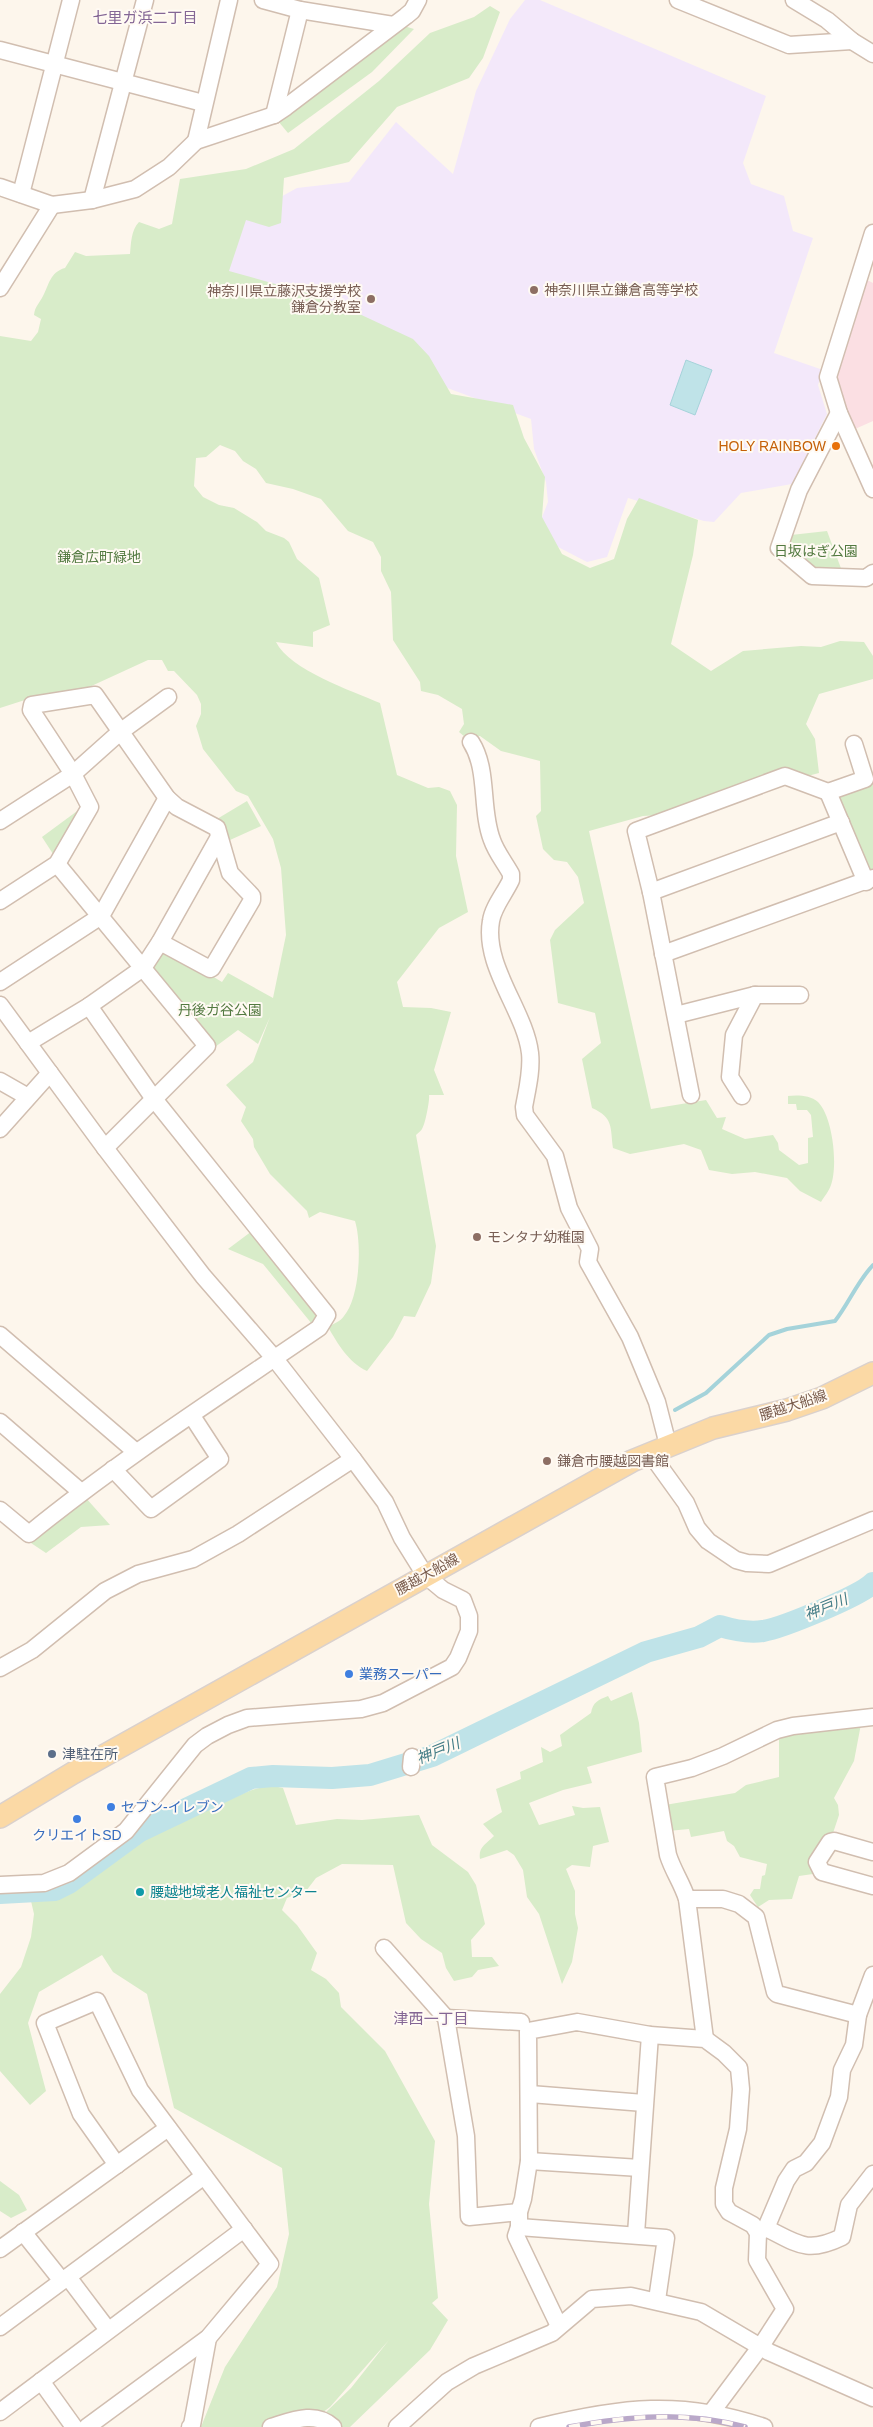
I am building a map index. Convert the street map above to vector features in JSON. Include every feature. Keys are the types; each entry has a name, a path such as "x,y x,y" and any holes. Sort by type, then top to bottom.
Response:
{"main road":[{"name":"腰越大船線","path":"0,1817 73,1773 425,1575 659,1449 713,1428 787,1410 822,1398 873,1373"}],"street":[{"path":"21,194 71,0"},
{"path":"92,200 145,0"},
{"path":"196,141 203,103 230,0"},
{"path":"263,0 300,10 393,25"},
{"path":"0,187 52,205 92,200 135,189 169,167 196,141 274,115 412,11 418,0"},
{"path":"678,0 789,46 852,41"},
{"path":"794,0 828,20 852,41 873,54"},
{"path":"274,115 300,10"},
{"path":"0,50 203,103"},
{"path":"0,286 52,205"},
{"path":"873,234 828,378 839,413 873,489"},
{"path":"839,413 798,490 779,548 812,576 866,578 873,572"},
{"path":"0,901 57,864 90,807 73,774 31,710 32,706 95,695 168,798 177,807 217,828 230,873 252,896 252,900 212,968 210,969 160,942"},
{"path":"0,821 73,774 120,732 168,697"},
{"path":"471,742 478,753 492,840 511,874 511,880 492,914 490,931 505,991 514,1005 530,1053 524,1107 525,1115 556,1156 569,1208 590,1249 588,1262 630,1337 657,1402 659,1449 697,1528 708,1540 736,1560 747,1563 769,1564 873,1520"},
{"path":"691,1096 651,892 636,831 786,776 828,792 865,779 854,744"},
{"path":"663,954 869,880 828,792"},
{"path":"0,982 101,916 168,798"},
{"path":"651,892 841,822"},
{"path":"28,1043 88,1006 143,968 160,942 219,837"},
{"path":"57,864 208,1046 104,1148"},
{"path":"676,1015 755,995 800,995"},
{"path":"742,1096 730,1077 734,1035 755,995"},
{"path":"0,1005 104,1148 203,1276 275,1359 353,1459 385,1502 402,1538 425,1575 443,1590 463,1600 469,1616 468,1637 452,1667 383,1702 361,1710 247,1718 228,1725 195,1745 126,1831 69,1873 44,1883 0,1884"},
{"path":"0,1510 29,1534 81,1492 136,1452 192,1416 319,1328 327,1315 154,1099 88,1006"},
{"path":"0,1129 50,1073"},
{"path":"0,1081 28,1097"},
{"path":"1,1337 136,1452"},
{"path":"113,1469 151,1509 220,1459 192,1416"},
{"path":"0,1422 81,1492"},
{"path":"0,1668 32,1650 105,1591 138,1574 192,1559 238,1534 353,1459"},
{"path":"705,2040 686,1899 682,1884 672,1867 668,1855 655,1777 692,1768 723,1756 777,1730 793,1726 873,1717"},
{"path":"873,1852 834,1841 830,1842 817,1862 822,1872 873,1886"},
{"path":"686,1899 723,1899 748,1909 756,1917 774,1992 858,2015"},
{"path":"384,1948 446,2018 466,2136 469,2217 519,2220 666,2238 656,2300"},
{"path":"711,2413 761,2346 784,2309 757,2260 762,2230 786,2181 794,2170 806,2163 822,2143 839,2097 842,2070 854,2045 858,2015 873,1974"},
{"path":"87,2427 208,2338 270,2264 140,2090 97,2001 45,2024 81,2114 117,2165"},
{"path":"446,2018 521,2022"},
{"path":"559,2326 516,2236 529,2161 530,2094 528,2031 578,2022 650,2035 705,2040 724,2053 739,2068 741,2089 738,2129 724,2188 724,2204 729,2212 762,2230 802,2246 820,2246 842,2237 849,2205 873,2174"},
{"path":"636,2234 650,2035"},
{"path":"530,2094 644,2103"},
{"path":"0,2249 168,2128"},
{"path":"529,2161 640,2168"},
{"path":"0,2327 204,2176"},
{"path":"0,2412 244,2229"},
{"path":"23,2232 108,2330"},
{"path":"397,2427 446,2382 474,2366 552,2333 592,2299 631,2296 656,2300 701,2312 769,2352 873,2398"},
{"path":"194,2426 208,2338"},
{"path":"41,2381 74,2427"},
{"path":"539,2427 593,2414 631,2408 666,2408 711,2413 732,2423 764,2427"},
{"path":"271,2427 297,2419 313,2417 326,2421 333,2427"}],"shaded area":[{"name":"神奈川県立鎌倉高等学校","path":"525,0 540,0 766,96 743,163 751,184 784,196 793,231 813,238 774,353 823,370 818,385 827,414 792,484 741,493 714,522 704,521 628,498 607,557 587,562 535,535 548,502 546,482 534,449 531,419 442,386 223,272 242,218 297,188 349,182 396,122 453,174 476,91 510,19"},
{"path":"867,280 873,283 873,421 855,429 837,385 837,378"}],"green space":[{"path":"490,6 500,12 483,58 469,78 397,107 349,162 284,178 281,223 269,227 246,220 229,271 325,298 413,339 429,356 451,394 513,405 524,438 545,477 542,517 562,554 590,568 614,559 627,519 639,498 698,520 693,555 671,644 711,671 743,651 801,646 821,647 840,641 864,642 873,656 873,679 819,694 806,724 815,739 819,773 660,815 643,816 589,831 651,1109 706,1100 717,1118 726,1117 722,1129 745,1139 773,1135 778,1143 779,1150 799,1165 808,1163 808,1138 813,1137 811,1115 807,1110 797,1110 796,1104 788,1104 788,1096 807,1097 818,1102 827,1119 833,1142 834,1166 831,1185 821,1202 800,1191 787,1178 755,1172 732,1174 709,1170 701,1150 684,1144 630,1154 613,1148 608,1120 592,1108 582,1059 601,1043 595,1013 558,1003 550,940 555,930 584,903 578,877 567,862 554,860 543,849 536,816 541,811 540,761 501,751 480,736 465,737 459,732 464,724 462,709 438,695 421,691 420,682 393,640 391,592 381,571 381,557 373,542 348,531 321,499 293,489 266,483 256,469 243,461 235,451 220,445 206,457 196,458 194,486 203,497 219,505 234,508 257,522 266,531 284,538 289,542 297,559 319,578 330,625 313,632 313,647 276,642 294,662 338,686 380,703 397,775 428,788 439,787 450,791 457,805 456,856 468,912 439,928 397,982 403,1007 431,1008 451,1012 434,1070 444,1095 429,1095 422,1130 416,1135 436,1246 431,1283 415,1317 404,1316 393,1337 367,1371 349,1358 328,1327 343,1318 353,1296 359,1256 355,1221 320,1212 309,1218 307,1211 270,1174 254,1147 253,1139 241,1121 246,1107 226,1085 253,1062 270,1017 258,1044 238,1030 215,1047 152,971 152,963 165,948 222,982 228,973 273,998 286,935 281,868 273,839 248,796 236,791 203,749 196,726 201,714 201,704 197,695 174,671 168,671 162,660 148,660 74,694 28,699 0,708 0,336 31,341 38,332 41,319 34,315 36,307 53,276 65,268 75,252 86,256 130,254 133,233 139,222 159,229 172,224 180,179 246,169 294,149 379,81 430,33 474,17"},
{"path":"404,26 414,29 372,72 288,133 278,121"},
{"name":"日坂はぎ公園","path":"827,531 842,571 813,572 791,550 788,539 791,535"},
{"path":"873,780 873,872 867,869 839,796 841,791"},
{"path":"247,801 261,826 230,840 217,819"},
{"path":"84,806 55,857 42,837"},
{"path":"252,1231 321,1318 312,1324 263,1264 228,1249"},
{"path":"85,1497 110,1525 81,1527 46,1553 28,1541"},
{"path":"632,1692 639,1723 642,1752 587,1767 592,1783 563,1790 529,1803 539,1825 575,1815 572,1806 583,1808 600,1807 609,1842 593,1846 590,1867 572,1865 566,1869 575,1891 575,1914 578,1928 572,1962 562,1984 539,1914 527,1897 523,1870 514,1855 507,1850 480,1859 481,1849 494,1836 483,1824 502,1812 496,1789 521,1779 520,1772 543,1762 541,1747 550,1752 562,1746 560,1735 591,1713 593,1706 599,1700 608,1696 611,1701"},
{"path":"861,1724 854,1761 834,1798 838,1805 839,1815 832,1836 813,1862 813,1874 799,1876 792,1899 769,1900 758,1907 750,1895 754,1889 760,1889 762,1876 765,1875 767,1864 740,1857 734,1846 727,1841 724,1831 691,1837 689,1829 668,1831 665,1805 735,1793 746,1785 779,1777 779,1734"},
{"path":"273,1786 283,1788 296,1825 337,1819 362,1820 419,1815 432,1845 468,1872 476,1885 485,1924 471,1940 472,1957 492,1957 499,1966 478,1970 472,1977 454,1981 446,1968 442,1953 421,1939 406,1923 393,1865 342,1864 316,1878 306,1891 287,1898 282,1910 297,1925 317,1953 311,1970 326,1979 339,1993 341,2007 385,2051 435,2141 429,2204 438,2298 432,2303 448,2320 430,2350 350,2427 341,2427 325,2413 351,2388 389,2340 330,2407 303,2427 201,2427 225,2367 277,2287 289,2234 282,2168 174,2108 147,1994 113,1972 102,1955 39,1992 28,2023 46,2091 30,2105 0,2071 0,1994 21,1967 31,1937 34,1914 31,1901 66,1889 155,1828 252,1790"},
{"path":"0,2181 19,2195 27,2210 11,2218 0,2211"}],"water":[{"path":"686,360 712,370 695,415 670,405"}],"waterway":[{"path":"675,1410 706,1393 769,1335 787,1329 835,1321 862,1278 873,1265"},
{"name":"神戸川","path":"0,1893 55,1890 69,1883 140,1831 251,1778 273,1776 332,1778 370,1775 432,1756 646,1652 699,1637 720,1626 758,1632 773,1629 853,1596 873,1583"}],"railway":[{"path":"569,2427 613,2420 657,2417 701,2419 745,2427"}],"place":[{"name":"神奈川県立鎌倉高等学校","path":"534,290"},
{"name":"神奈川県立藤沢支援学校 鎌倉分教室","path":"371,299"},
{"name":"HOLY RAINBOW","path":"836,446"},
{"name":"モンタナ幼稚園","path":"477,1237"},
{"name":"鎌倉市腰越図書館","path":"547,1461"},
{"name":"業務スーパー","path":"349,1674"},
{"name":"津駐在所","path":"52,1754"},
{"name":"セブン-イレブン","path":"111,1807"},
{"name":"クリエイトSD","path":"77,1819"},
{"name":"腰越地域老人福祉センター","path":"140,1892"}],"district":[{"name":"七里ガ浜二丁目","path":"145,18"},
{"name":"津西一丁目","path":"431,2019"}],"park label":[{"name":"鎌倉広町緑地","path":"99,557"},
{"name":"丹後ガ谷公園","path":"220,1010"}]}
